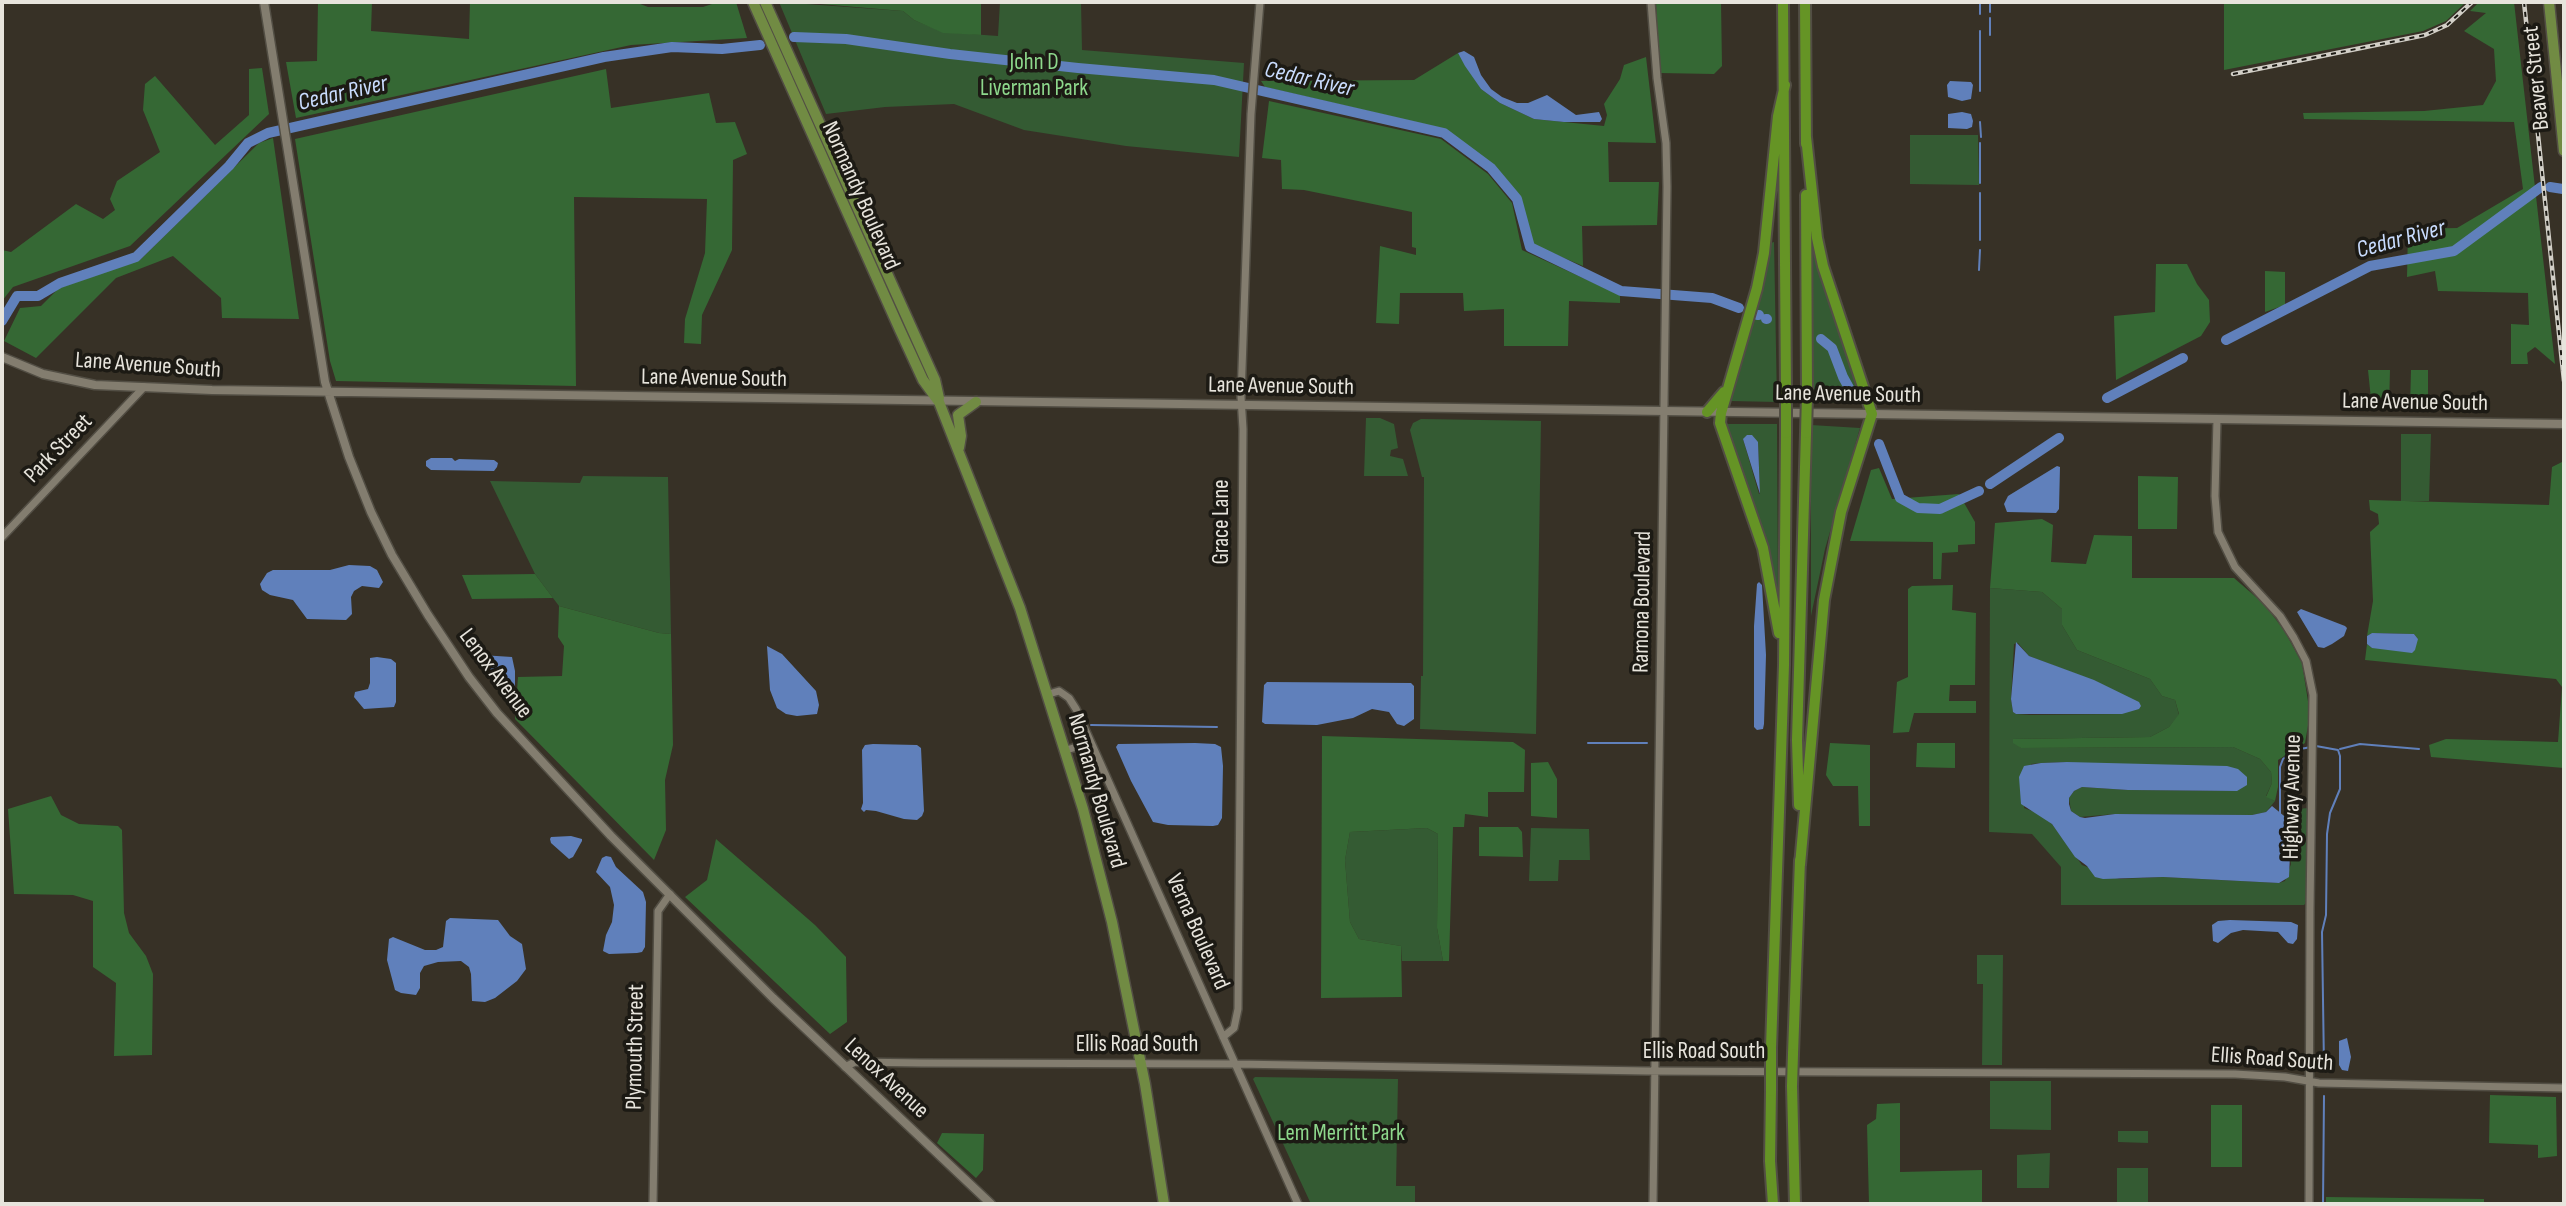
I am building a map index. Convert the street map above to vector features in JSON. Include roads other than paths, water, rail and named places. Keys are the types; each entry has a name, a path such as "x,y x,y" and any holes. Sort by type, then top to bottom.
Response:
{"highway":[{"path":"1773,1204 1770,1091 1784,665 1786,433 1783,2"},
{"path":"1800,865 1797,740 1807,395 1805,2"},
{"path":"1784,665 1763,548 1721,430 1721,413 1757,288 1764,253 1778,116 1785,85"},
{"path":"1795,1204 1793,1054 1800,865 1826,588 1841,512 1872,414 1823,266 1806,137"},
{"path":"1707,412 1728,387"}],"main road":[{"name":"Lenox Avenue","path":"264,2 328,392 356,477 383,537 459,663 533,754 670,894 845,1067 991,1204"},
{"name":"Normandy Boulevard","path":"753,2 895,320 923,380 939,402"},
{"name":"Normandy Boulevard","path":"765,2 935,380 939,402 1009,578 1049,694 1112,922 1142,1064 1164,1204"},
{"name":"Beaver Street","path":"2549,2 2564,151"},
{"path":"787,78 796,82 811,113 816,116"},
{"name":"Lane Avenue South","path":"2,357 43,374 114,387 939,402 2564,424"},
{"path":"959,449 961,436 958,415 976,402"}],"street":[{"name":"Grace Lane","path":"1223,1037 1234,1028 1238,1009 1243,429 1241,405 1251,114 1260,2"},
{"name":"Ramona Boulevard","path":"1651,2 1667,159 1653,1204"},
{"name":"Park Street","path":"2,537 144,387"},
{"name":"Highway Avenue","path":"2217,419 2215,496 2218,532 2235,567 2280,616 2294,638 2306,661 2312,683 2314,728 2309,909 2309,1204"},
{"name":"Verna Boulevard","path":"1049,694 1059,691 1069,698 1091,743 1298,1204"},
{"path":"1066,750 1091,743"},
{"name":"Plymouth Street","path":"653,1204 658,911 670,894"},
{"name":"Ellis Road South","path":"845,1067 855,1062 2235,1074 2275,1076 2309,1082 2564,1088"}],"water":[{"path":"1464,51 1474,57 1481,75 1491,89 1502,97 1517,103 1528,103 1547,95 1576,115 1599,112 1602,119 1600,122 1564,122 1534,119 1500,103 1481,89 1465,66 1458,53"},
{"path":"1950,81 1971,82 1971,99 1962,101 1948,97 1947,85"},
{"path":"1948,114 1971,114 1972,127 1948,128"},
{"path":"1752,435 1758,442 1760,494 1743,439"},
{"path":"431,458 452,458 455,461 494,460 498,463 494,471 431,470 426,466 426,461"},
{"path":"2057,466 2060,467 2059,509 2056,513 2007,512 2004,504 2008,496"},
{"path":"349,565 370,566 377,570 383,582 379,588 362,586 354,591 351,597 352,614 346,620 307,619 293,600 270,595 262,590 260,584 267,573 273,570 330,570"},
{"path":"1759,582 1762,585 1766,655 1764,724 1763,729 1757,730 1754,727 1754,626"},
{"path":"2301,609 2345,626 2347,628 2344,636 2324,648 2318,647 2297,612"},
{"path":"2372,633 2414,634 2418,639 2412,653 2372,648 2367,644 2367,636"},
{"path":"2016,642 2029,656 2094,680 2139,702 2141,706 2122,714 2016,714 2013,712 2011,699"},
{"path":"767,646 782,654 816,691 819,705 817,714 797,716 786,714 777,708 770,690"},
{"path":"478,656 512,657 515,703 510,701 482,666"},
{"path":"370,658 391,659 396,663 396,702 394,707 364,709 354,697 355,692 368,689"},
{"path":"1267,682 1411,683 1414,686 1414,719 1404,726 1397,724 1389,712 1372,709 1353,718 1317,725 1265,724 1262,722 1264,685"},
{"path":"1195,743 1221,747 1222,818 1218,825 1213,826 1153,822 1116,747 1118,744"},
{"path":"865,745 917,745 921,748 924,811 917,820 876,811 864,812 861,809 862,750"},
{"path":"2067,762 2227,766 2238,769 2247,777 2247,785 2237,791 2082,787 2074,791 2069,798 2069,804 2071,811 2085,818 2115,814 2252,815 2266,812 2272,806 2289,820 2286,839 2290,855 2289,877 2279,883 2163,877 2095,877 2087,866 2075,857 2052,824 2021,804 2019,777 2024,766"},
{"path":"571,836 582,841 569,859 550,839"},
{"path":"611,857 616,867 643,892 646,902 645,947 642,952 609,954 603,951 614,905 610,887 596,872 602,858"},
{"path":"450,918 498,920 510,936 522,944 526,969 517,981 495,998 485,1002 472,1001 469,967 461,961 438,962 424,966 416,995 395,990 387,960 389,939 393,937 425,950 436,950 443,947 446,921"},
{"path":"2218,921 2291,922 2298,925 2297,939 2293,944 2288,943 2278,932 2243,930 2231,933 2218,943 2213,941 2212,925"},
{"path":"2347,1038 2351,1057 2348,1071 2342,1070 2339,1065 2339,1041"}],"waterway":[{"path":"1980,2 1980,14"},
{"path":"1990,2 1990,12"},
{"path":"1990,18 1990,35"},
{"path":"1980,31 1980,91"},
{"name":"Cedar River","path":"794,37 846,39 950,54 1214,80 1444,133 1491,168 1517,199 1530,247 1621,291 1712,298 1739,308"},
{"name":"Cedar River","path":"2,321 17,296 38,296 60,283 136,257 229,166 248,143 268,133 604,57 672,47 722,49 760,45"},
{"path":"1980,122 1981,137"},
{"path":"1980,143 1980,183"},
{"name":"Cedar River","path":"2226,340 2370,266 2454,251 2541,187"},
{"name":"Cedar River","path":"2550,187 2563,189"},
{"path":"1980,193 1980,240"},
{"path":"1979,270 1980,250"},
{"name":"Cedar River","path":"1821,339 1832,348 1854,397"},
{"name":"Cedar River","path":"2107,398 2183,358"},
{"name":"Cedar River","path":"1990,484 2059,438"},
{"name":"Cedar River","path":"1879,444 1900,498 1918,508 1940,509 1979,491"},
{"path":"1091,725 1217,727"},
{"path":"1588,743 1647,743"},
{"path":"2340,749 2360,744 2419,749"},
{"path":"2316,746 2338,750 2340,756 2340,789 2330,813 2327,834 2326,915 2322,932 2324,1067"},
{"path":"2280,814 2280,767 2283,759 2295,750 2311,747"},
{"path":"2323,1204 2324,1096"}],"railway":[{"path":"2233,74 2425,35 2447,25 2472,2"},
{"path":"2524,2 2564,381"}],"park label":[{"name":"John D Liverman Park","path":"1034,76"},
{"name":"Lem Merritt Park","path":"1341,1134"}]}
